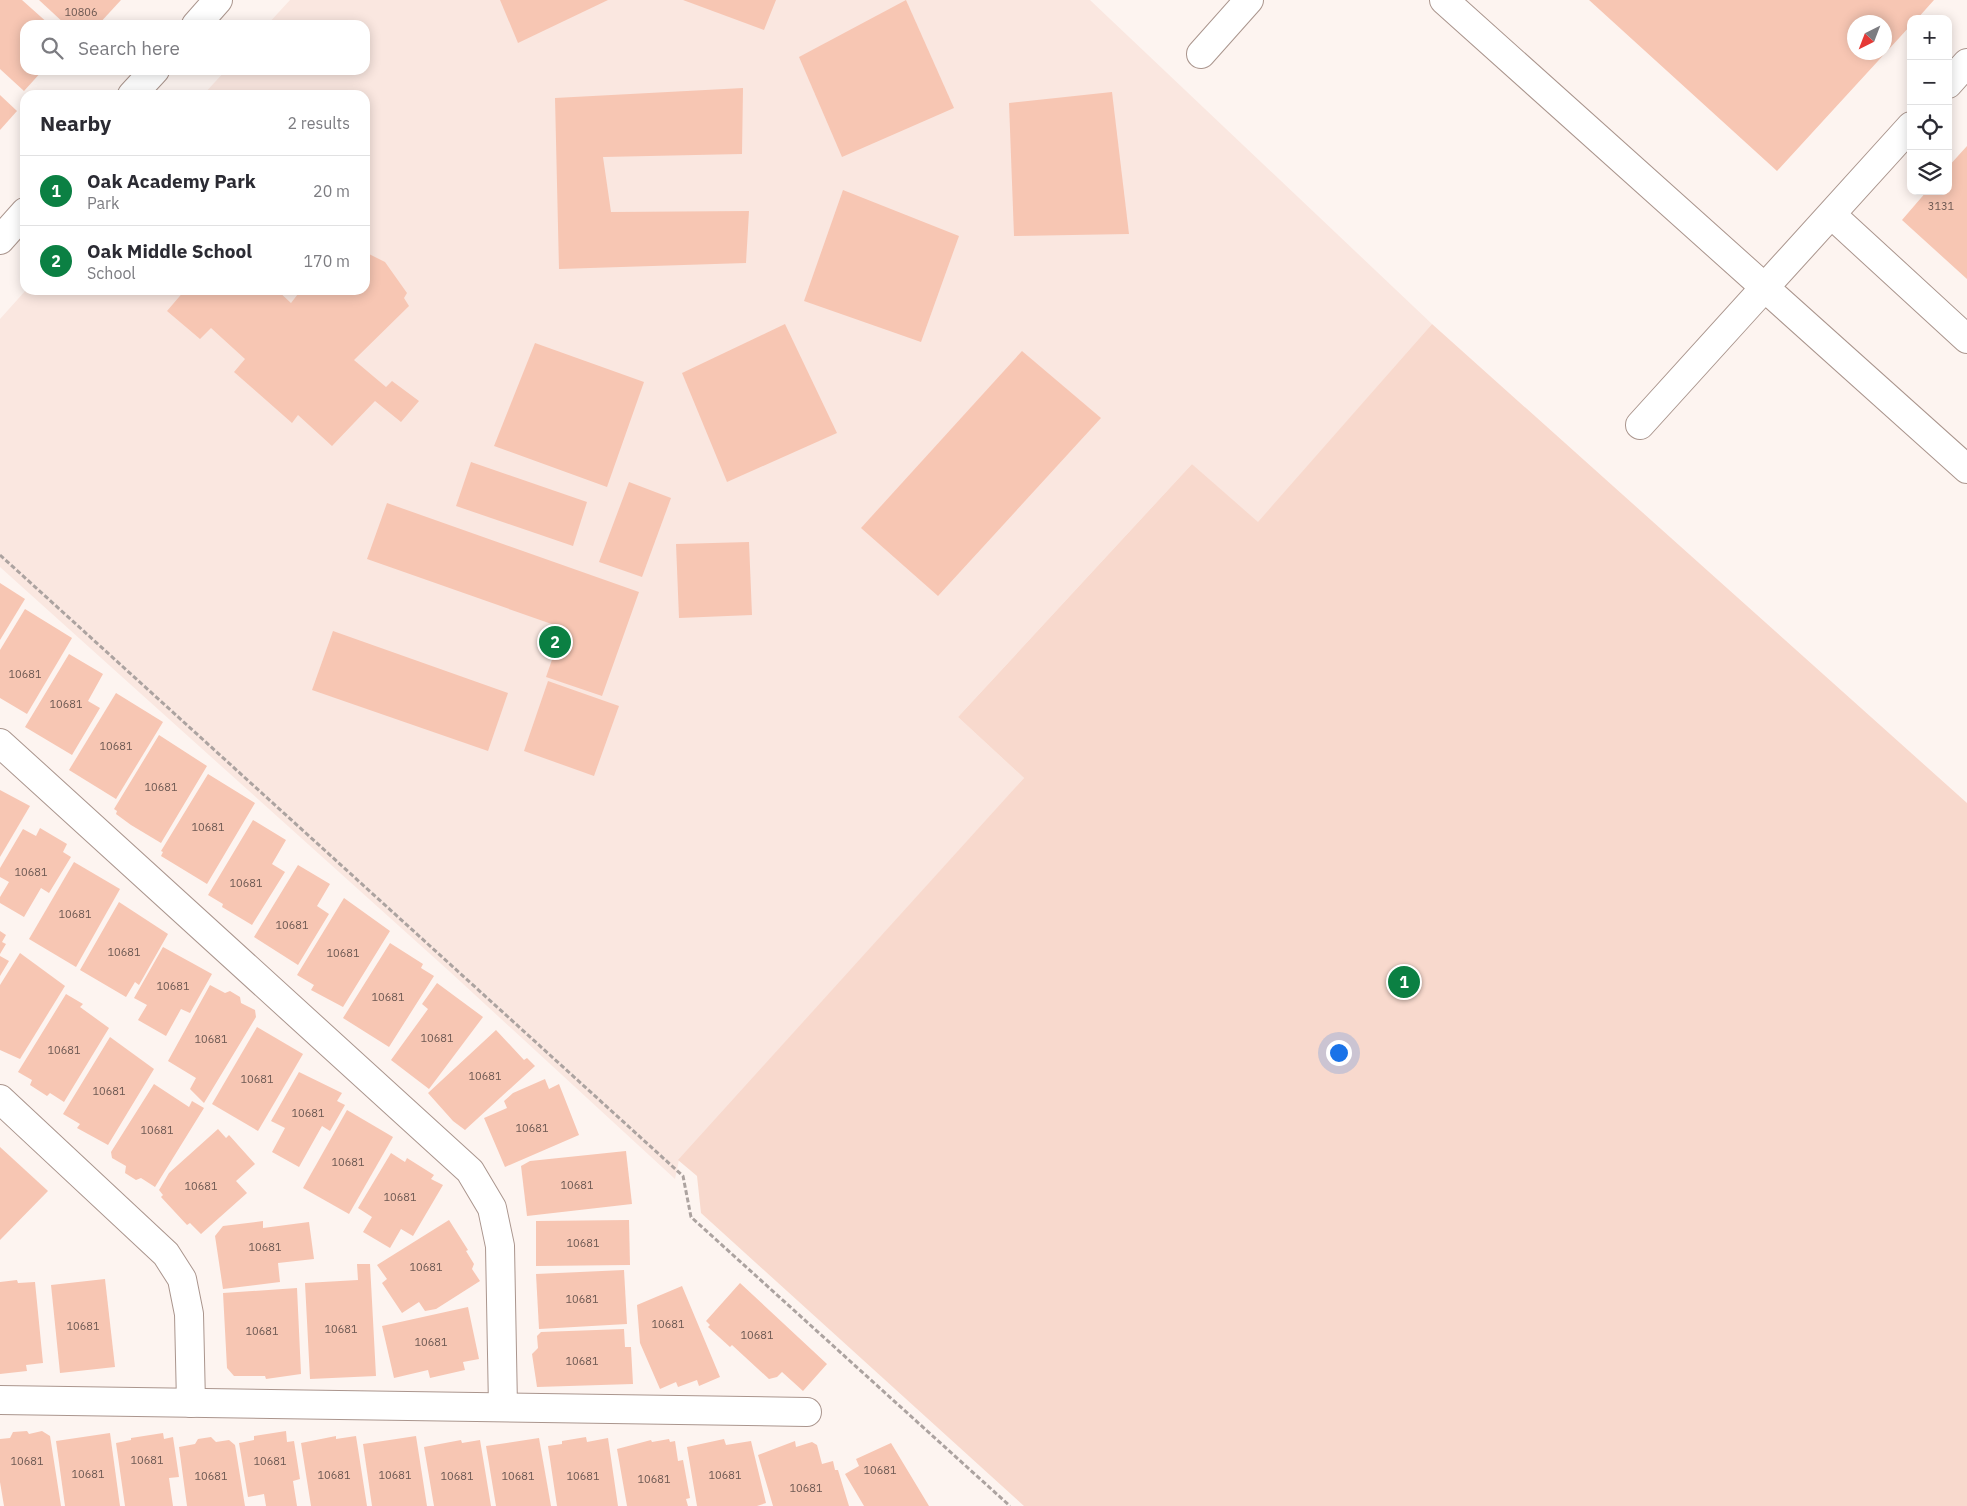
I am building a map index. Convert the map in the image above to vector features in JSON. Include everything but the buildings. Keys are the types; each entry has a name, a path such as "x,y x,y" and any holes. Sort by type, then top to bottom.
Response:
{"street":[{"path":"200,20 218,0"},
{"path":"1201,54 1249,0"},
{"path":"1444,0 1967,469"},
{"path":"1952,79 1967,62"},
{"path":"136,90 150,75"},
{"path":"1640,425 1832,216 1907,131"},
{"path":"1832,216 1967,339"},
{"path":"0,240 20,218"},
{"path":"0,743 470,1171 492,1208 500,1246 503,1407"},
{"path":"0,1098 166,1254 182,1278 189,1314 191,1403"},
{"path":"0,1400 807,1412"}],"path":[{"path":"0,555 683,1176 691,1217 1010,1506"}],"shaded area":[{"path":"290,0 1090,0 1432,324 1258,523 1192,464 958,717 1024,778 679,1160 675,1179 449,971 0,567 0,319 22,295 370,295 370,90 208,90 221,75 370,75 370,20 272,20"},
{"path":"1432,324 1967,803 1967,1506 1024,1506 701,1213 697,1176 678,1160 1024,778 958,717 1192,464 1258,522"}],"place":[{"name":"Oak Middle School","path":"555,642"},
{"name":"Oak Academy Park","path":"1404,982"}]}
